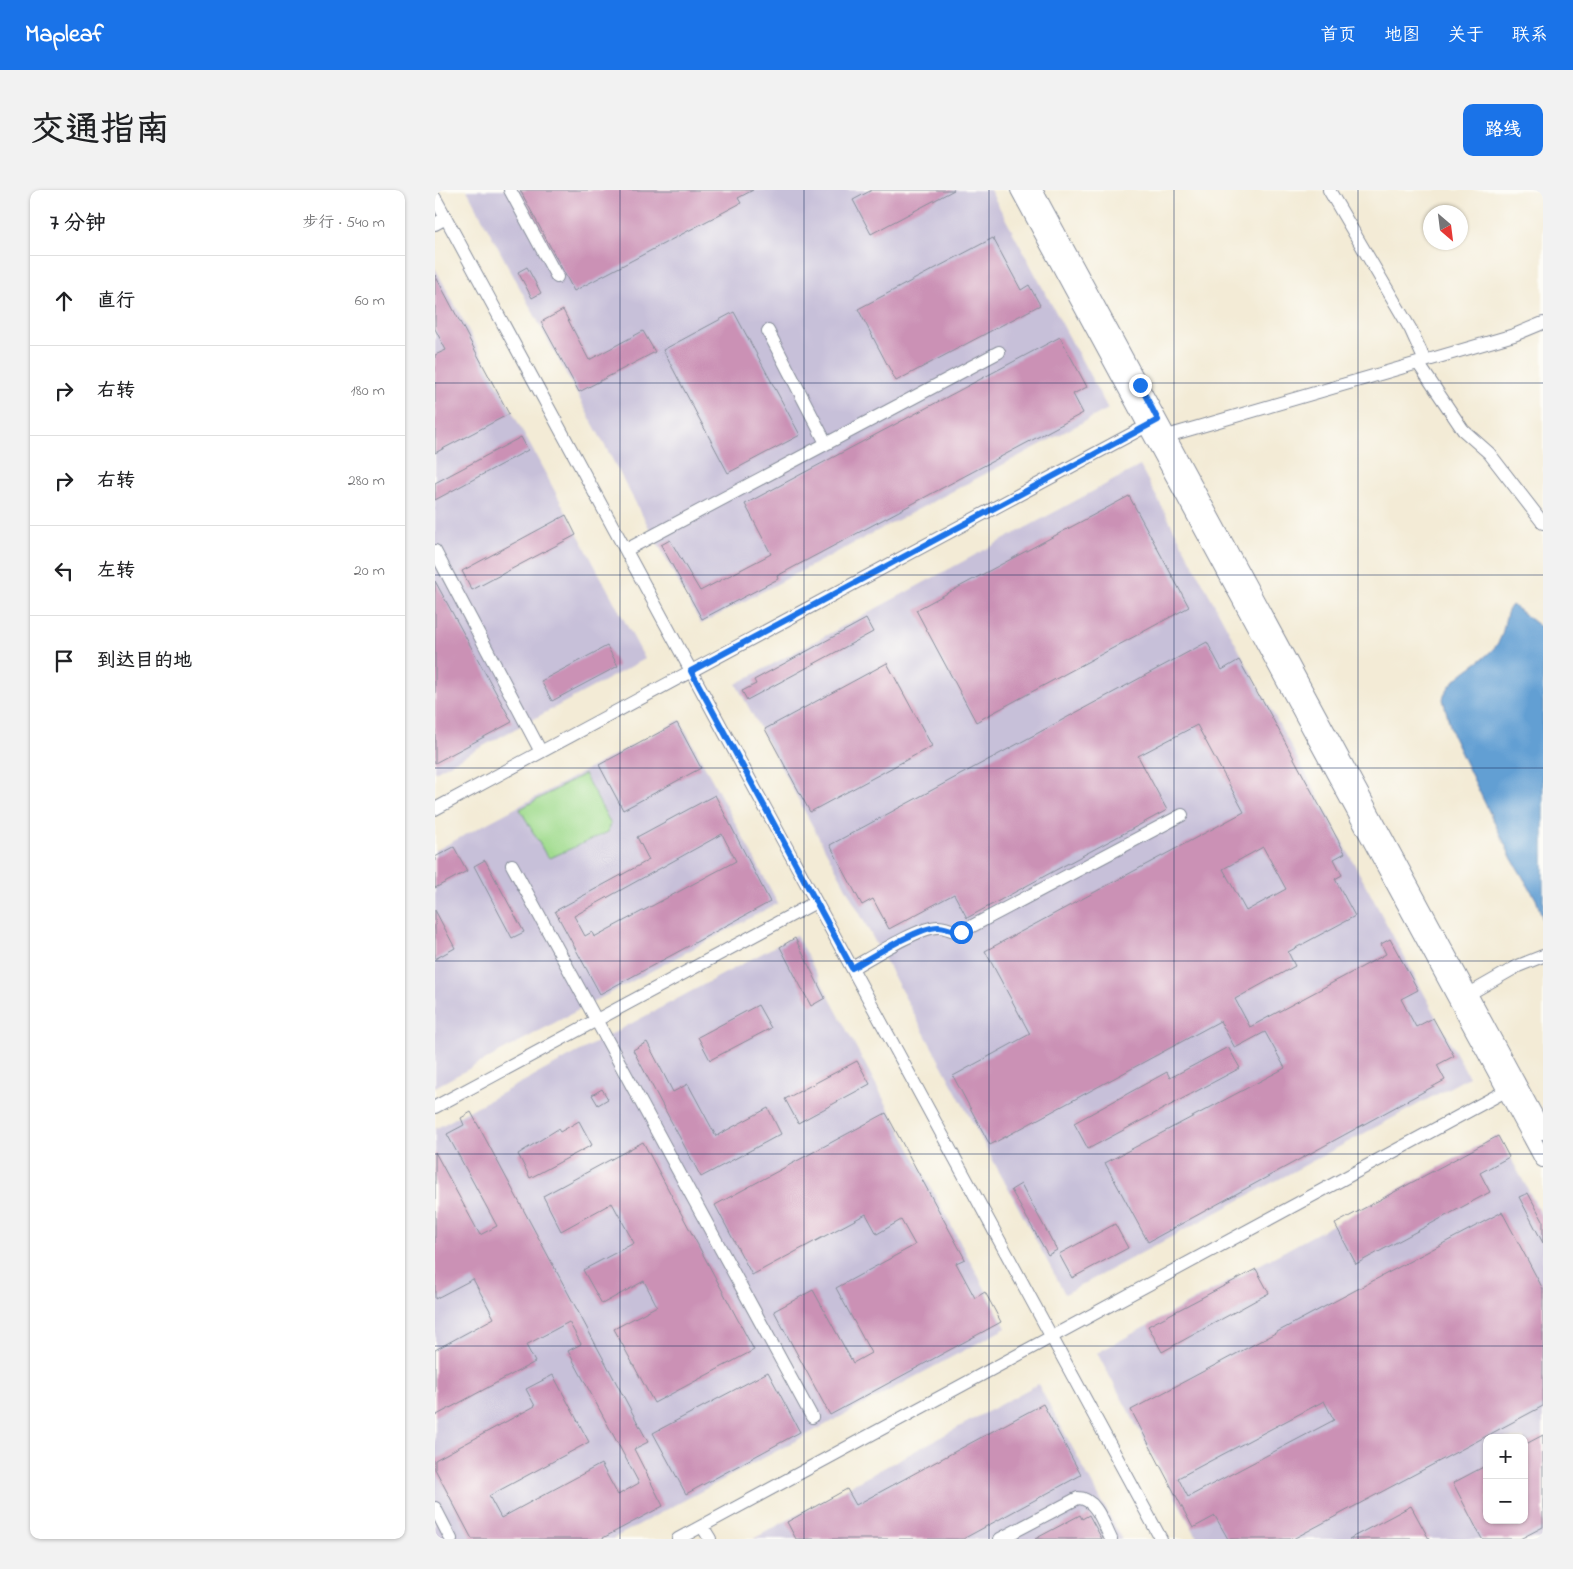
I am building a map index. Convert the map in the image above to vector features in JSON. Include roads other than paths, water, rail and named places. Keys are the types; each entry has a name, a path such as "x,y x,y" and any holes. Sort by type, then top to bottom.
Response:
{"main road":[{"path":"1019,190 1153,423 1167,436 1469,994 1543,1159"},
{"path":"1034,190 1153,423 1512,1088 1543,1131"}],"street":[{"path":"510,190 557,277"},
{"path":"1329,190 1411,330 1422,362 1463,430 1489,453 1543,524"},
{"path":"435,198 441,221 625,550 1161,1539"},
{"path":"1167,436 1514,335 1543,322"},
{"path":"769,331 826,443"},
{"path":"625,550 999,352"},
{"path":"435,809 1153,423"},
{"path":"435,551 541,752"},
{"path":"852,968 926,928 941,927 948,931 961,932 1182,815"},
{"path":"512,865 812,1417"},
{"path":"435,1107 816,902"},
{"path":"1469,994 1519,966 1543,956"},
{"path":"678,1539 1512,1088"},
{"path":"1000,1539 1078,1498 1085,1498 1092,1503 1111,1539"},
{"path":"435,1508 451,1539"},
{"path":"702,1526 710,1539"}],"water":[{"path":"1512,605 1543,629 1543,920 1536,899 1512,859 1453,737 1443,699 1451,684 1486,656 1497,644 1506,615"}]}
